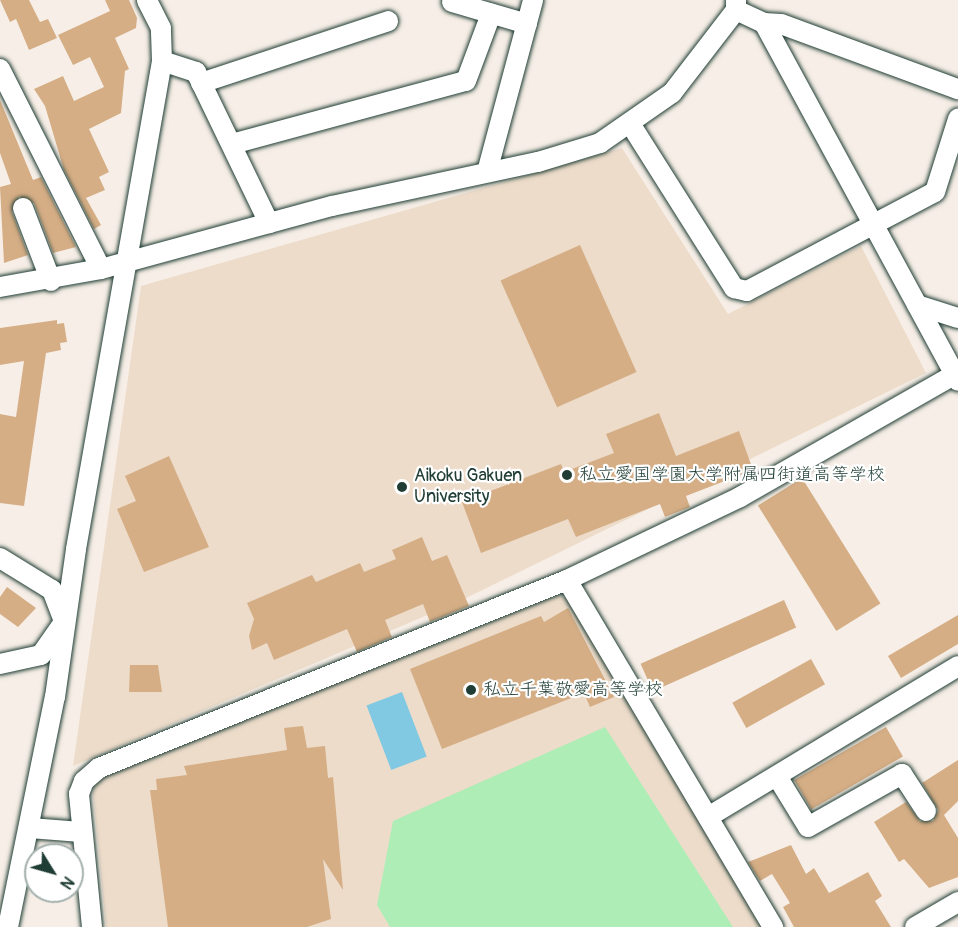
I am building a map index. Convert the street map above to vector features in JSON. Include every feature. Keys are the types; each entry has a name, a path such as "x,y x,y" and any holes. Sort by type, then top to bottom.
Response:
{"street":[{"path":"8,927 30,828 125,263 162,61 161,28 147,0"},
{"path":"487,172 533,0"},
{"path":"452,2 527,24"},
{"path":"0,287 51,281 269,223 574,152 631,125 687,77 736,5 764,23 956,378 740,497 567,580 99,768 84,781 79,794 92,927"},
{"path":"232,144 466,81 491,14"},
{"path":"201,83 387,21"},
{"path":"764,23 781,24 958,88"},
{"path":"162,61 196,72 269,223"},
{"path":"0,69 101,269"},
{"path":"631,125 734,288 747,291 935,192 958,119"},
{"path":"23,207 51,281"},
{"path":"917,305 958,318"},
{"path":"0,558 52,590 64,622"},
{"path":"567,580 773,927"},
{"path":"0,664 41,656 64,622"},
{"path":"708,817 778,778 958,666"},
{"path":"778,778 808,827 902,774 926,811"},
{"path":"30,828 81,832"},
{"path":"915,927 958,902"}],"shaded area":[{"name":"Aikoku Gakuen University","path":"622,148 728,314 861,246 926,373 458,602 73,766 141,286"},
{"name":"私立千葉敬愛高等学校","path":"558,595 568,600 763,927 106,927 93,794 96,780"}],"green space":[{"path":"605,727 733,927 390,927 377,905 393,821"}],"water":[{"path":"402,692 427,756 391,770 367,706"}],"building":[{"path":"0,0 29,0 40,22 48,19 57,38 29,50 16,19 10,22"},
{"path":"105,0 129,0 137,18 136,28 115,38 129,69 125,71 121,113 89,129 109,172 99,177 105,190 86,198 101,225 94,229 64,170 45,106 34,89 63,76 74,101 104,87 90,57 73,65 58,35 110,11"},
{"path":"0,100 33,180 41,177 76,247 53,253 34,203 19,197 12,212 28,255 4,263 0,187 11,184 0,153"},
{"path":"580,245 637,372 557,407 501,280"},
{"path":"57,320 57,324 64,323 67,342 60,343 61,350 46,353 24,506 0,503 0,414 16,417 24,361 0,365 0,328"},
{"path":"659,413 676,456 739,431 753,470 686,496 690,507 665,517 660,504 576,537 568,519 481,553 462,502 561,464 564,472 614,453 606,434"},
{"path":"169,456 209,547 144,572 117,509 136,501 125,476"},
{"path":"802,478 880,604 836,631 758,506"},
{"path":"422,537 432,561 447,555 469,606 430,622 423,604 385,620 392,637 357,652 347,629 274,660 267,643 252,650 249,636 254,619 247,603 312,575 316,582 360,563 364,572 396,559 392,550"},
{"path":"7,587 36,608 18,627 0,614 0,597"},
{"path":"784,600 796,627 653,691 641,664"},
{"path":"568,608 614,697 590,707 584,693 442,749 410,669 541,616 544,622"},
{"path":"958,615 958,644 901,678 888,656"},
{"path":"811,659 825,684 746,728 732,703"},
{"path":"130,665 158,665 162,692 129,692"},
{"path":"303,726 307,748 325,746 328,778 333,777 343,890 323,859 331,919 307,927 168,927 150,790 157,790 156,779 187,775 184,766 287,750 284,728"},
{"path":"886,727 903,756 811,809 794,780"},
{"path":"958,760 958,801 944,815 958,838 958,877 929,888 904,859 899,862 874,822 906,802 920,821 933,821 938,810 922,783"},
{"path":"791,845 806,874 814,868 829,893 868,872 882,896 875,901 891,927 794,927 783,907 790,903 772,874 760,881 748,862"}],"place":[{"name":"私立愛国学園大学附属四街道高等学校","path":"567,475"},
{"name":"Aikoku Gakuen University","path":"402,487"},
{"name":"私立千葉敬愛高等学校","path":"471,690"}]}
